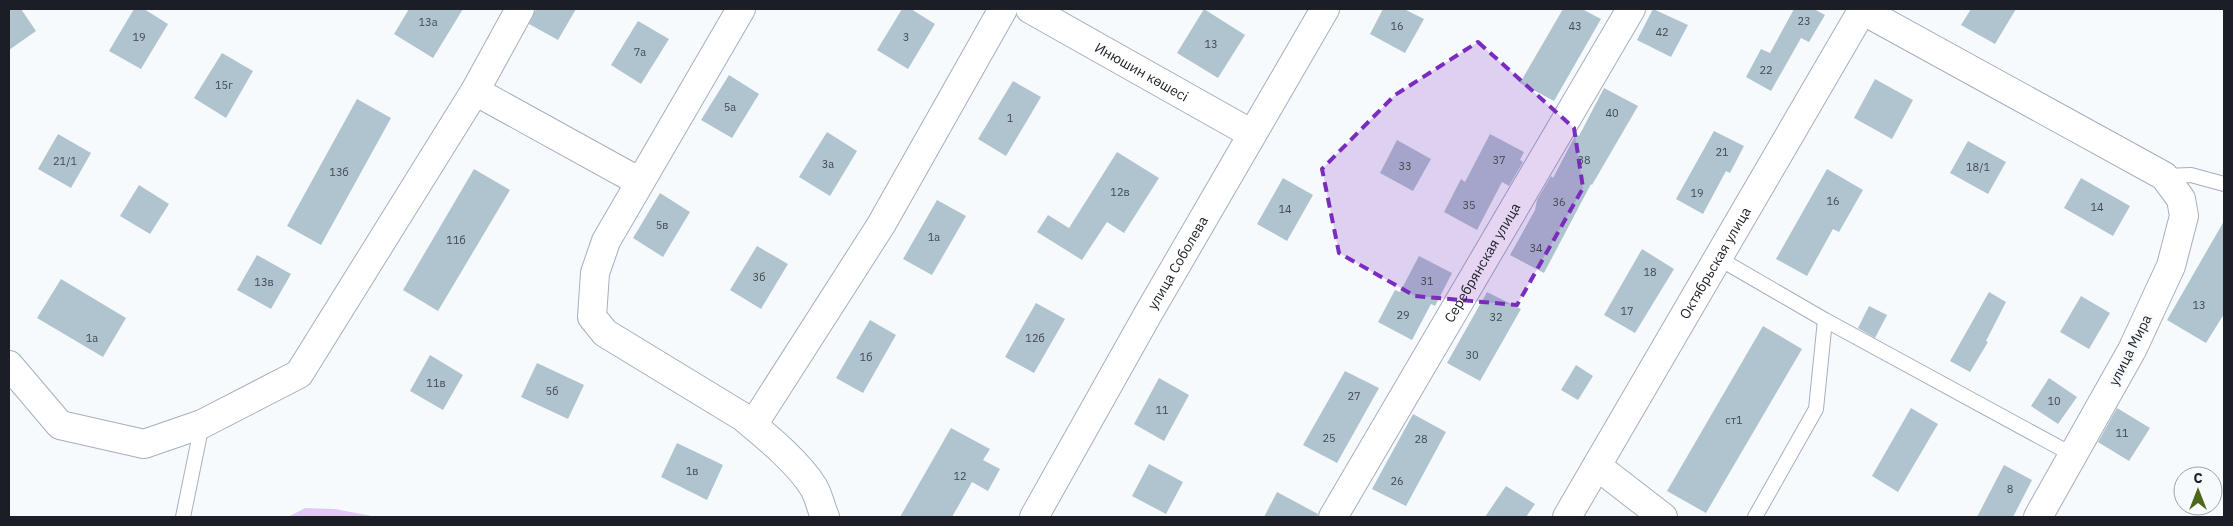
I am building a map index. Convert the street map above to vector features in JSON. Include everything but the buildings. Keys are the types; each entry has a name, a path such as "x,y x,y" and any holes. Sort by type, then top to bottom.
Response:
{"street":[{"path":"9,365 60,425 144,444 202,424 298,374 476,91 520,9"},
{"path":"741,9 606,240 592,290 592,317 605,333 743,417 753,425 785,454 815,489 825,517"},
{"path":"753,425 881,225 1003,9"},
{"name":"Инюшин көшесі","path":"1030,9 1252,134"},
{"name":"улица Соболева","path":"1034,517 1152,305 1325,9"},
{"name":"Серебрянская улица","path":"1333,517 1631,9"},
{"path":"1863,9 2164,176"},
{"name":"Октябрьская улица","path":"1567,517 1863,9"},
{"path":"476,91 640,182"},
{"name":"улица Мира","path":"2038,517 2132,350 2171,266 2184,216 2181,199 2164,176"},
{"path":"1597,466 1662,517"}],"lane":[{"path":"2164,176 2191,175 2224,184"},
{"path":"1718,258 1825,320 2073,455"},
{"path":"1755,517 1816,409 1825,320"},
{"path":"182,517 202,424"}],"highlighted area":[{"path":"1478,42 1574,128 1583,188 1517,305 1415,296 1339,253 1322,169 1395,95"}],"shaded area":[{"path":"305,508 335,509 377,517 288,517"}]}
